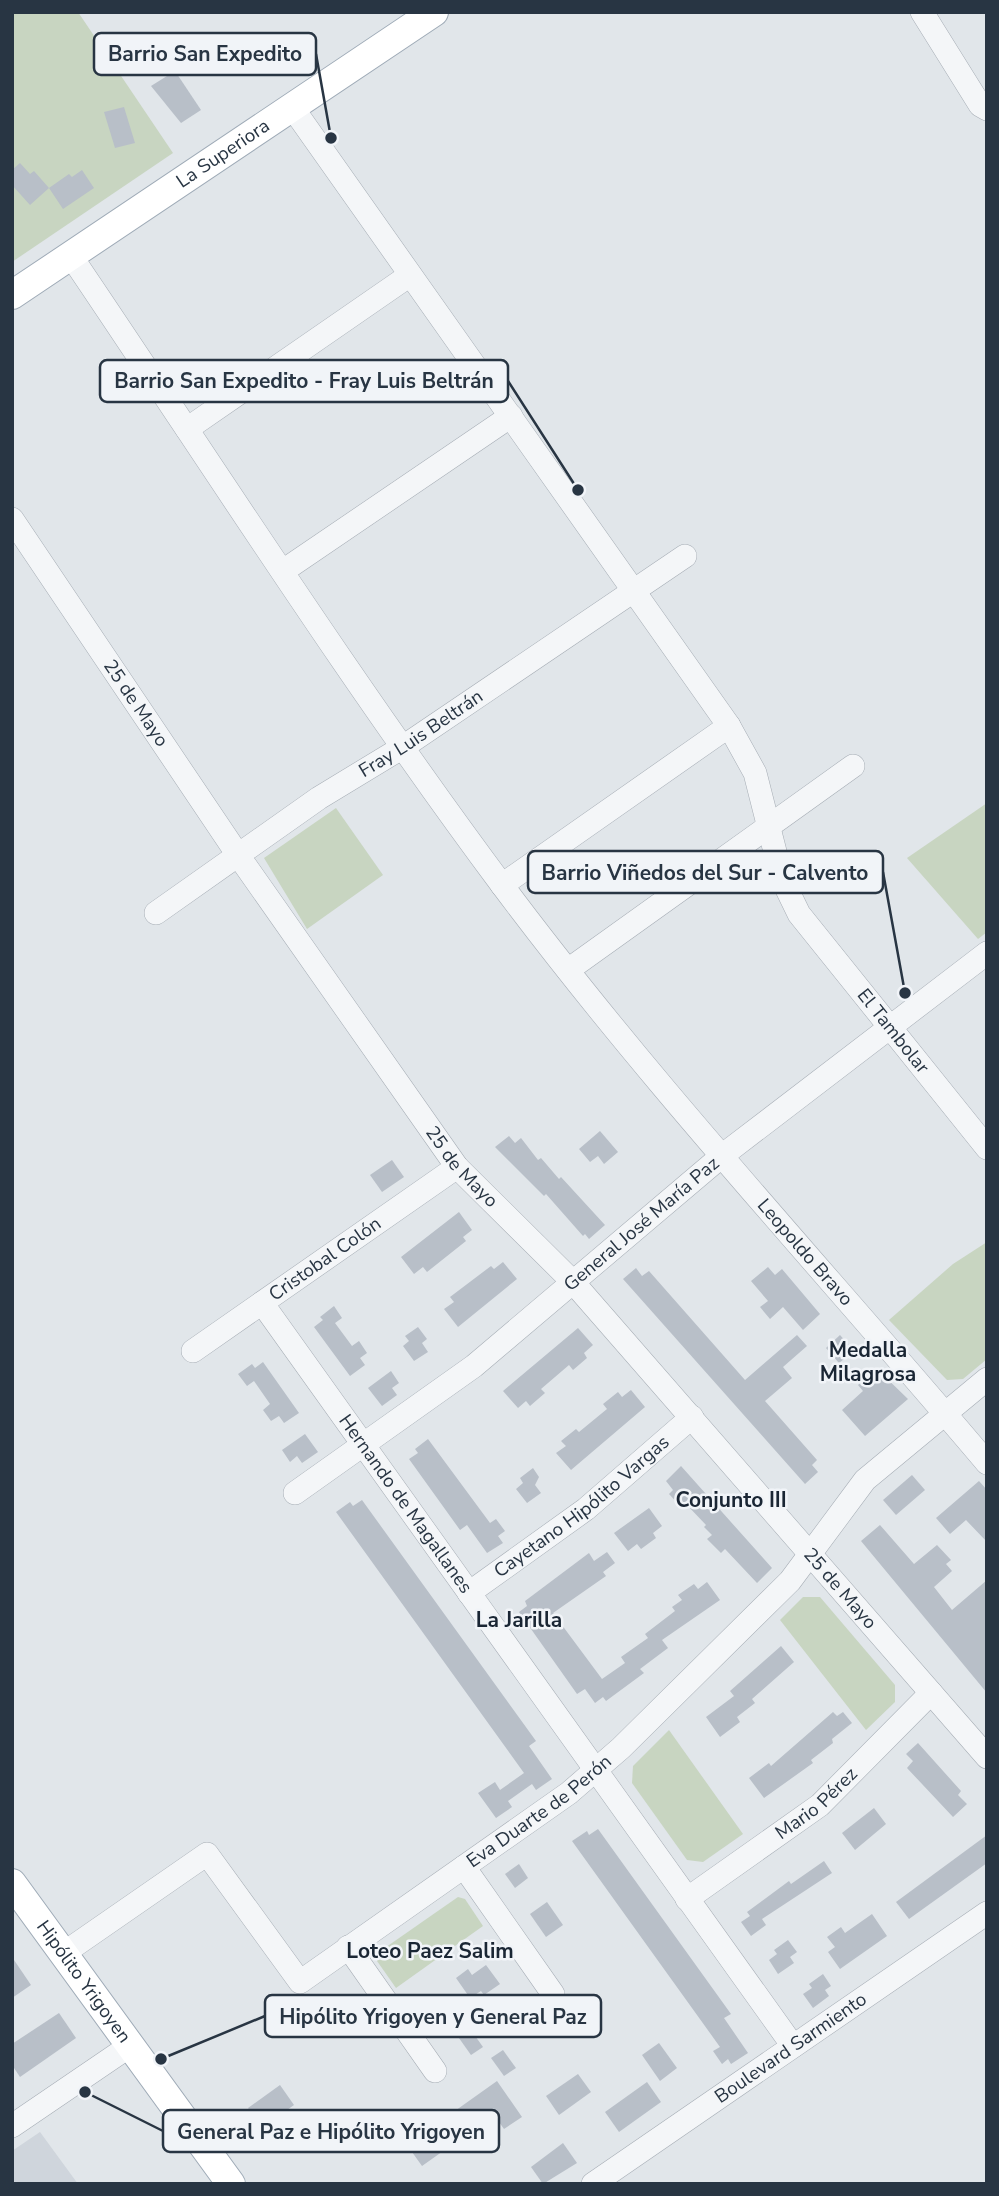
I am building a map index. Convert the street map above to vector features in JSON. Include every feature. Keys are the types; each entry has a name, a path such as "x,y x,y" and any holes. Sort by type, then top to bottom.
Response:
{"main road":[{"name":"La Superiora","path":"12,295 434,12"},
{"name":"Hipólito Yrigoyen","path":"12,1884 231,2184"}],"street":[{"path":"922,12 977,78 980,105 987,109"},
{"name":"El Tambolar","path":"292,107 729,726 755,774 782,879 799,914 987,1148"},
{"name":"Leopoldo Bravo","path":"71,256 403,747 502,886 624,1040 987,1463"},
{"path":"187,429 410,275"},
{"path":"284,571 511,416"},
{"name":"25 de Mayo","path":"12,519 238,855 457,1167 572,1281 987,1757"},
{"name":"Fray Luis Beltrán","path":"156,913 318,798 403,747 685,556"},
{"path":"502,886 729,726"},
{"path":"568,970 767,824 853,766"},
{"name":"General José María Paz","path":"295,1493 474,1366 723,1155 888,1025 987,953"},
{"name":"Cristobal Colón","path":"193,1351 457,1167"},
{"name":"Hernando de Magallanes","path":"262,1304 793,2046"},
{"name":"Eva Duarte de Perón","path":"64,1954 206,1854 300,1982 569,1793 790,1581 865,1480 987,1378"},
{"name":"Cayetano Hipólito Vargas","path":"469,1593 586,1509 692,1417"},
{"name":"Mario Pérez","path":"687,1899 820,1805 931,1693"},
{"path":"464,1867 552,1994"},
{"name":"Boulevard Sarmiento","path":"593,2184 987,1913"},
{"path":"348,1947 435,2071"},
{"path":"12,2126 131,2045"}],"shaded area":[{"path":"40,2132 78,2184 12,2184 12,2151"}],"green space":[{"path":"12,12 78,12 173,153 12,262"},
{"path":"987,803 987,932 978,939 907,858"},
{"path":"336,808 383,875 307,929 264,858"},
{"path":"987,1242 987,1359 963,1379 947,1380 889,1320 953,1264"},
{"path":"803,1597 820,1597 895,1685 895,1702 866,1730 780,1620"},
{"path":"669,1730 743,1834 703,1862 687,1860 632,1783 633,1766"},
{"path":"458,1897 465,1899 483,1926 396,1988 377,1961 379,1952"}],"building":[{"path":"175,71 201,110 181,123 151,86"},
{"path":"124,107 135,143 115,148 104,112"},
{"path":"20,163 30,174 34,171 49,188 30,205 12,185 12,170"},
{"path":"82,170 94,188 63,209 49,188 69,174 72,177"},
{"path":"600,1131 618,1152 604,1164 598,1156 590,1162 579,1149"},
{"path":"509,1136 515,1143 521,1138 538,1160 541,1158 559,1179 561,1177 605,1225 589,1239 585,1234 583,1236 546,1194 544,1196 495,1147"},
{"path":"392,1160 404,1177 382,1192 370,1175"},
{"path":"459,1212 472,1230 463,1237 466,1241 427,1272 423,1267 414,1274 401,1257"},
{"path":"503,1262 517,1279 458,1327 444,1309 454,1302 450,1297 491,1266 494,1269"},
{"path":"768,1267 775,1275 782,1269 820,1314 803,1330 783,1307 770,1319 760,1307 768,1301 751,1281"},
{"path":"636,1268 642,1276 649,1271 745,1380 797,1335 807,1346 783,1367 792,1378 765,1401 817,1460 812,1465 818,1472 805,1484 623,1279"},
{"path":"334,1306 342,1318 335,1323 352,1346 359,1341 367,1353 360,1358 365,1365 350,1376 314,1327 323,1320 320,1317"},
{"path":"418,1327 427,1339 422,1343 428,1352 414,1361 403,1346 409,1341 405,1336"},
{"path":"578,1328 593,1345 584,1353 587,1358 573,1370 569,1365 541,1389 545,1393 530,1406 526,1401 518,1408 503,1391"},
{"path":"840,1335 854,1351 839,1363 826,1348"},
{"path":"263,1362 299,1413 284,1423 279,1416 271,1421 263,1410 270,1404 254,1381 247,1386 238,1374 252,1364 255,1368"},
{"path":"877,1369 908,1399 865,1436 842,1410 863,1391 858,1385"},
{"path":"391,1371 399,1383 392,1388 397,1395 382,1406 368,1388"},
{"path":"631,1390 645,1407 571,1470 556,1453 566,1446 561,1441 576,1429 579,1432 607,1409 603,1404 618,1392 622,1397"},
{"path":"305,1434 318,1452 302,1463 297,1456 290,1462 282,1450"},
{"path":"428,1439 490,1523 496,1519 505,1531 498,1536 503,1543 487,1553 467,1525 460,1530 409,1459 418,1453 415,1449"},
{"path":"681,1466 772,1568 757,1583 725,1549 721,1553 707,1539 712,1535 704,1527 706,1525 686,1504 682,1508 669,1494 673,1490 666,1481"},
{"path":"533,1468 539,1477 535,1485 541,1493 527,1503 516,1489 523,1483 520,1478"},
{"path":"912,1475 925,1490 896,1515 883,1500"},
{"path":"979,1481 987,1490 987,1542 966,1520 950,1534 936,1518"},
{"path":"362,1500 536,1741 529,1746 552,1779 536,1790 532,1784 508,1801 512,1807 496,1818 478,1793 495,1782 500,1790 524,1773 336,1512 350,1502 353,1506"},
{"path":"649,1508 662,1526 653,1533 656,1538 641,1549 637,1544 628,1551 614,1533"},
{"path":"880,1525 914,1564 937,1545 951,1560 946,1564 952,1571 934,1587 952,1610 987,1580 987,1693 861,1541"},
{"path":"607,1552 615,1563 603,1572 606,1576 553,1613 602,1679 625,1663 621,1657 648,1638 645,1634 675,1611 672,1607 682,1600 678,1595 694,1584 698,1589 707,1582 720,1600 662,1640 668,1648 640,1669 644,1673 606,1701 603,1697 595,1703 585,1689 577,1694 519,1612 527,1606 525,1601 589,1553 594,1561"},
{"path":"781,1646 794,1662 752,1699 755,1703 737,1717 740,1722 720,1737 706,1717 734,1696 730,1691"},
{"path":"833,1712 837,1716 843,1712 852,1723 832,1739 833,1743 811,1760 813,1763 764,1798 749,1778 769,1763 771,1766"},
{"path":"918,1743 961,1791 958,1795 967,1804 953,1817 907,1768 913,1761 906,1754"},
{"path":"874,1808 886,1824 855,1850 842,1833"},
{"path":"598,1829 731,2014 724,2018 748,2053 731,2064 728,2059 722,2064 713,2051 720,2047 572,1841 587,1831 589,1835"},
{"path":"987,1835 987,1863 909,1919 896,1902"},
{"path":"824,1861 832,1873 762,1919 766,1925 751,1936 741,1922 750,1916 747,1912 789,1881 791,1884"},
{"path":"519,1864 528,1878 515,1888 505,1874"},
{"path":"547,1902 563,1925 546,1937 530,1914"},
{"path":"872,1914 887,1936 840,1969 828,1952 835,1947 827,1937 841,1927 845,1933"},
{"path":"788,1940 797,1952 790,1957 794,1963 778,1974 769,1960 777,1954 774,1950"},
{"path":"12,1957 31,1985 12,1998"},
{"path":"486,1965 500,1984 484,1995 481,1991 470,1998 456,1978 468,1969 472,1975"},
{"path":"823,1974 831,1986 825,1990 829,1996 813,2008 803,1994 812,1988 809,1984"},
{"path":"59,2013 76,2038 20,2077 12,2065 12,2044"},
{"path":"461,2016 483,2047 471,2055 449,2024"},
{"path":"659,2043 677,2068 660,2081 642,2055"},
{"path":"503,2050 516,2068 504,2076 491,2058"},
{"path":"578,2074 591,2092 559,2115 546,2096"},
{"path":"497,2081 522,2117 504,2129 494,2115 422,2166 407,2145"},
{"path":"647,2082 661,2102 619,2132 605,2112"},
{"path":"280,2085 294,2105 262,2128 248,2108"},
{"path":"563,2143 577,2163 543,2184 531,2167"}],"place":[{"name":"Barrio San Expedito","path":"331,138"},
{"name":"Barrio San Expedito - Fray Luis Beltrán","path":"578,490"},
{"name":"Barrio Viñedos del Sur - Calvento","path":"905,993"},
{"name":"Hipólito Yrigoyen y General Paz","path":"161,2059"},
{"name":"General Paz e Hipólito Yrigoyen","path":"85,2092"}],"district":[{"name":"Medalla Milagrosa","path":"868,1362"},
{"name":"Conjunto III","path":"731,1500"},
{"name":"La Jarilla","path":"519,1620"},
{"name":"Loteo Paez Salim","path":"430,1951"}]}
